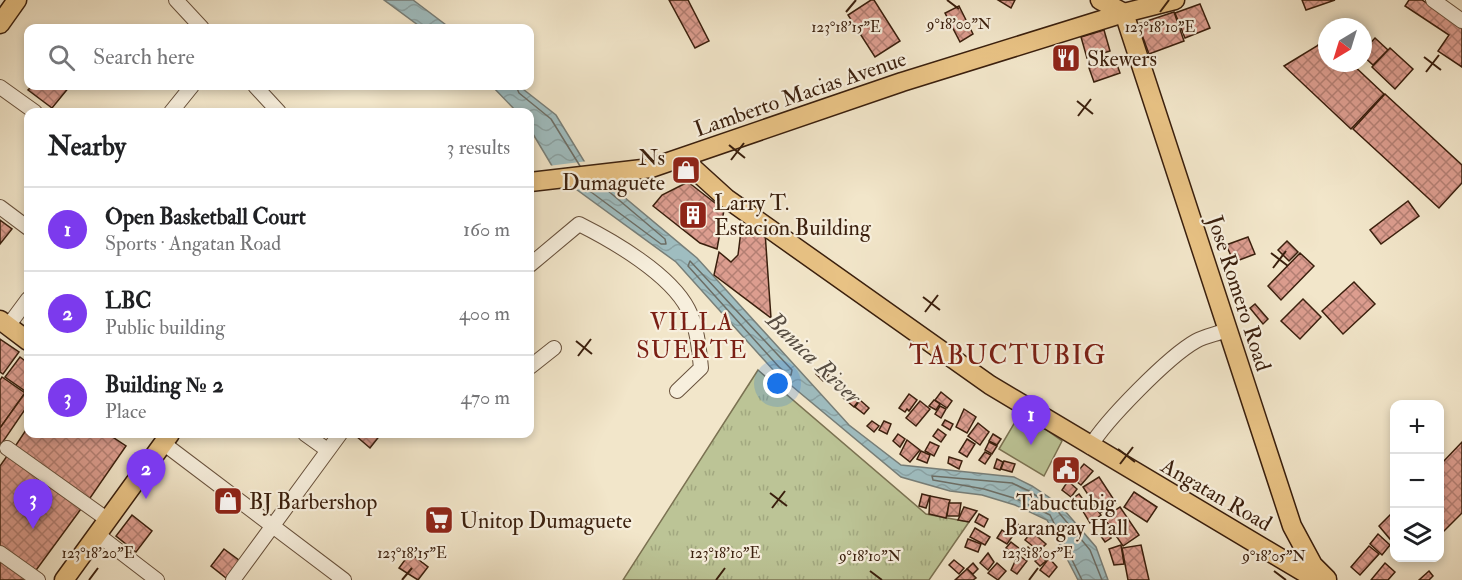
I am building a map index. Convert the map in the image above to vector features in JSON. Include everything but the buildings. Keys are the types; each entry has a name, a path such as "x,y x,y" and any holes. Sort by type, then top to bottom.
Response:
{"main road":[{"path":"0,24 17,0"},
{"path":"1100,0 1124,13"},
{"name":"Lamberto Macias Avenue","path":"534,181 651,168 683,159 902,82 1124,13 1175,0"},
{"name":"Jose Romero Road","path":"1124,13 1292,526 1313,565 1328,580"},
{"name":"Angatan Road","path":"683,159 726,198 990,385 1090,447 1317,580"},
{"path":"4,323 24,338"},
{"path":"64,580 108,519 160,438"}],"street":[{"path":"176,0 198,24"},
{"path":"1433,0 1462,21"},
{"path":"0,87 29,108"},
{"path":"174,108 189,90"},
{"path":"259,90 275,108"},
{"path":"0,207 24,225"},
{"path":"534,263 579,224 603,236 671,285 688,309 699,344 701,368 677,392"},
{"path":"4,323 24,302"},
{"path":"1090,447 1099,430 1165,365 1197,340 1227,330"},
{"path":"534,364 554,348"},
{"path":"162,438 344,580"},
{"path":"311,438 326,449"},
{"path":"233,580 326,449 336,438"},
{"path":"7,448 108,519"},
{"path":"97,534 157,580"},
{"path":"0,553 38,580"}],"green space":[{"path":"758,370 926,514 969,522 929,580 623,580"},
{"path":"1021,412 1062,441 1044,476 999,449"}],"water":[{"path":"384,0 413,0 445,24 417,24"},
{"path":"496,90 524,90 556,115 587,166 697,258 849,425 901,465 1014,477 1032,486 1059,504 1096,547 1108,580 1078,580 1047,520 1015,505 982,495 950,491 901,477 775,372 676,262 558,176 534,136 534,108 513,108"}],"pier":[{"path":"588,161 615,185 572,190 556,178 548,166"}],"place":[{"name":"Skewers","path":"1066,58"},
{"name":"Ns Dumaguete","path":"686,170"},
{"name":"Larry T. Estacion Building","path":"693,215"},
{"name":"Open Basketball Court","path":"1031,445"},
{"name":"Tabuctubig Barangay Hall","path":"1066,470"},
{"name":"LBC","path":"146,499"},
{"name":"BJ Barbershop","path":"228,501"},
{"name":"Unitop Dumaguete","path":"439,520"},
{"name":"Building № 2","path":"33,529"}],"district":[{"name":"VILLA SUERTE","path":"692,336"},
{"name":"TABUCTUBIG","path":"1008,355"}],"water label":[{"name":"Banica River","path":"814,358"}]}
